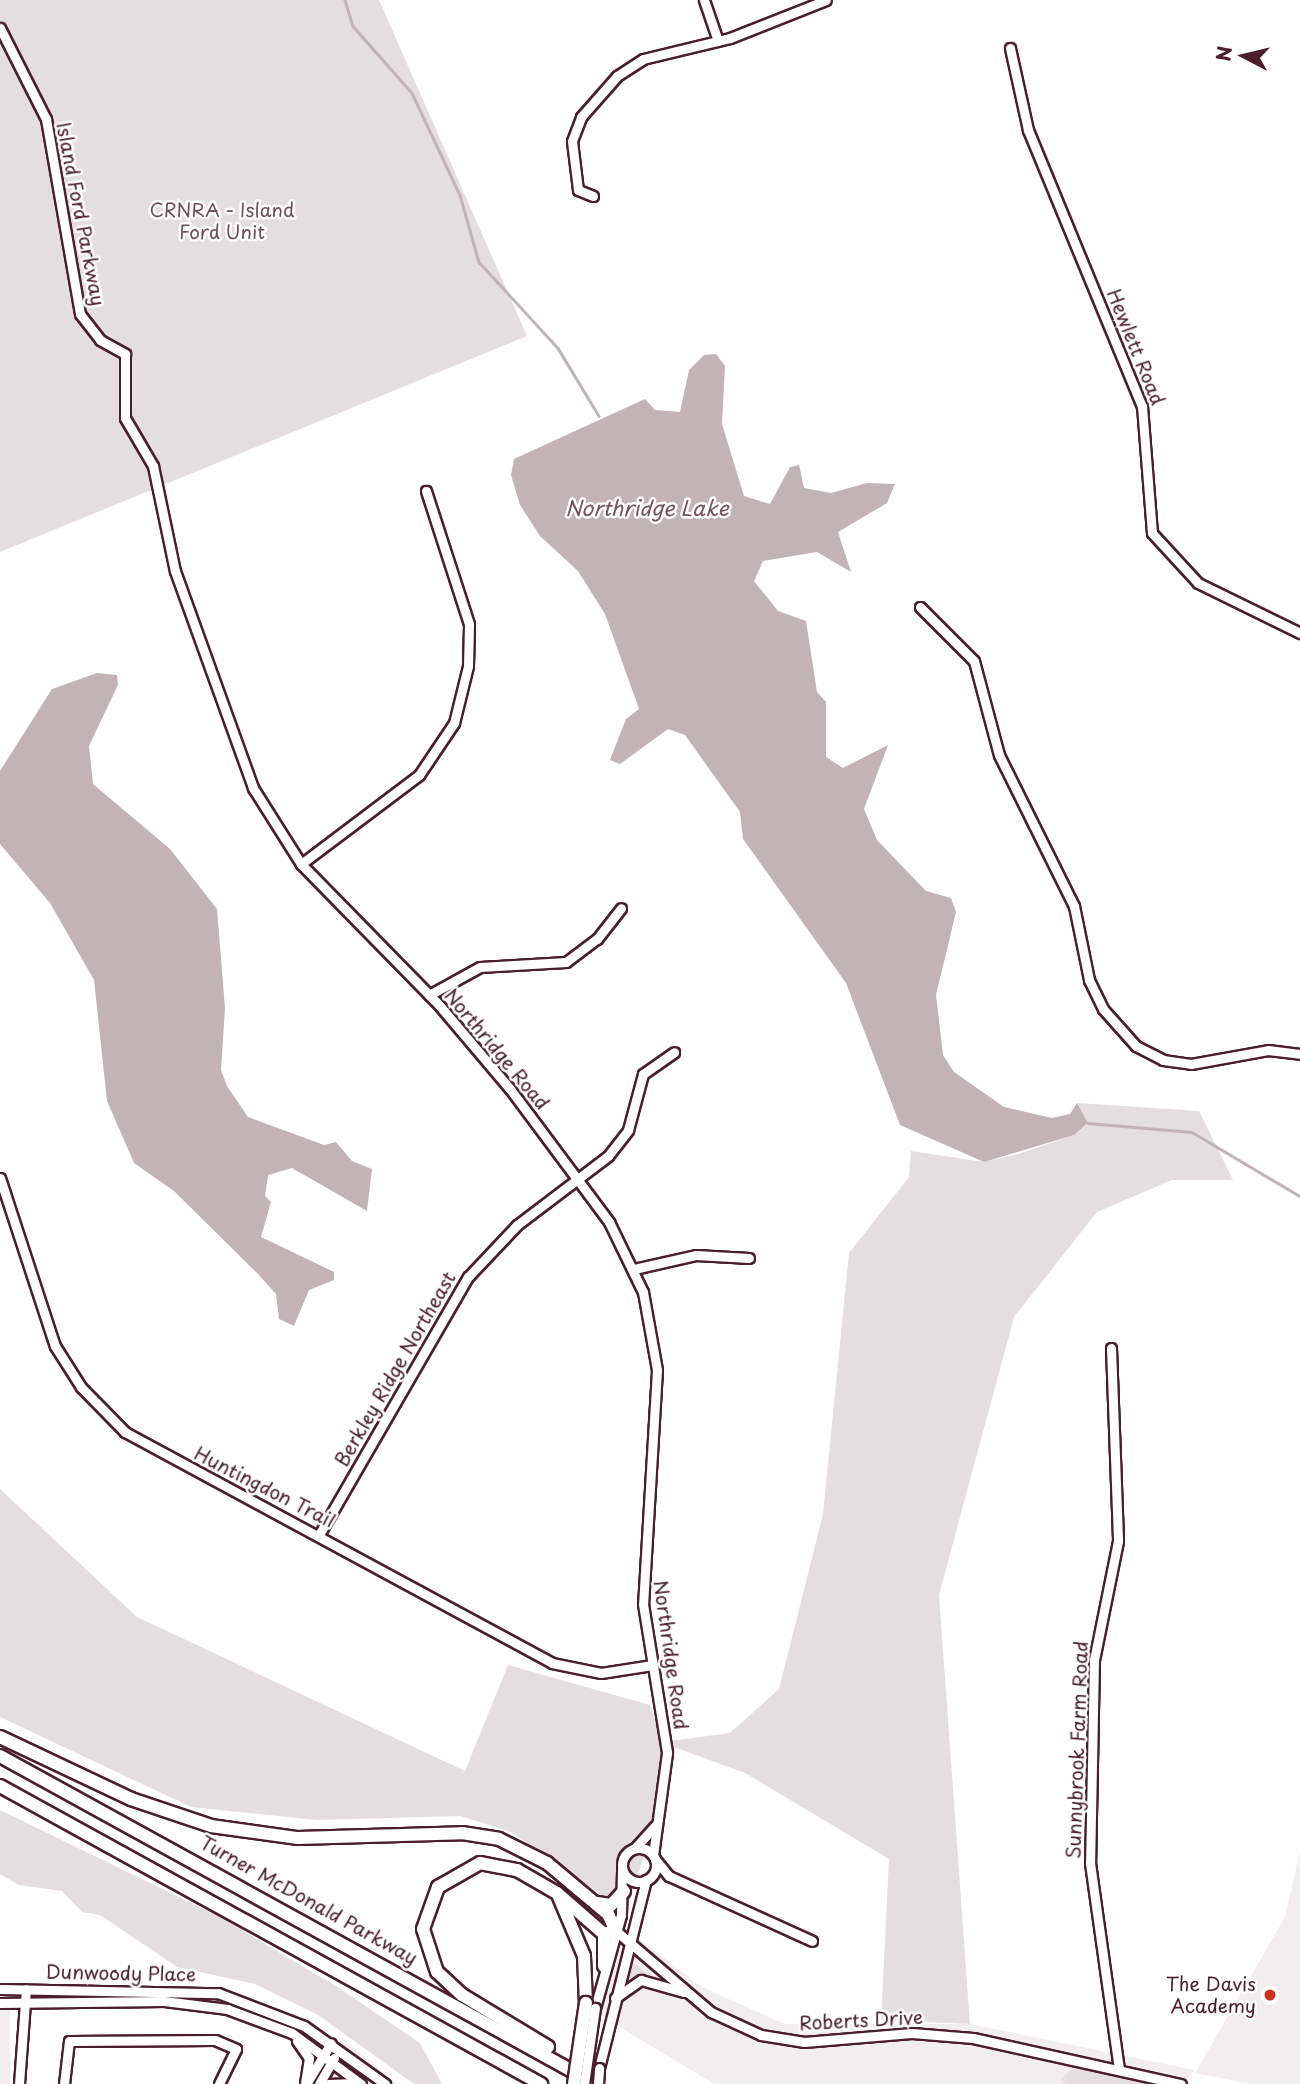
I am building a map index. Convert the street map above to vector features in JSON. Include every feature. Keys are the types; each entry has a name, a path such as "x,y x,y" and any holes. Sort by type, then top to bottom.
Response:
{"highway":[{"path":"0,1737 131,1799 211,1826 299,1838 462,1833 499,1839 547,1863 593,1901 610,1933 604,1966"},
{"name":"Turner McDonald Parkway","path":"0,1756 597,2084"},
{"path":"0,1786 541,2084"},
{"path":"608,2084 462,1995 427,1952 423,1929 432,1896 465,1867 505,1866 557,1893 610,1933"},
{"path":"593,1901 611,1905 624,1891"},
{"path":"557,1893 584,1956 591,2006 574,2084"}],"street":[{"path":"704,0 718,41"},
{"path":"593,196 578,190 570,157 575,129 593,101 643,59 718,41 826,0"},
{"name":"Island Ford Parkway","path":"0,29 46,120 80,314 100,340 125,354"},
{"name":"Hewlett Road","path":"1010,48 1028,130 1142,406 1152,533 1198,583 1300,633"},
{"name":"Northridge Road","path":"125,354 125,418 153,466 186,606 253,788 301,864 429,995 578,1178 634,1269 657,1370 641,1563 652,1665 667,1753 654,1857 628,1940 597,2084"},
{"path":"301,864 419,775 454,723 468,666 469,624 426,491"},
{"path":"920,607 974,661 999,755 1060,870 1103,1009 1136,1046 1171,1062 1204,1063 1268,1050 1300,1054"},
{"path":"429,995 480,967 566,962 597,939 621,908"},
{"name":"Berkley Ridge Northeast","path":"320,1534 468,1277 517,1225 621,1141 643,1074 674,1052"},
{"name":"Huntingdon Trail","path":"0,1178 55,1346 97,1406 158,1454 320,1534 552,1663 601,1673 652,1665"},
{"path":"634,1269 696,1255 749,1258"},
{"name":"Sunnybrook Farm Road","path":"1111,1348 1118,1541 1094,1660 1090,1863 1119,2069"},
{"path":"610,1933 624,1891 624,1856 635,1848 658,1821"},
{"path":"635,1848 654,1857 669,1876 812,1941"},
{"path":"622,1870 632,1881 669,1876"},
{"name":"Roberts Drive","path":"610,1933 628,1940 691,1995 726,2021 770,2038 852,2041 931,2034 1119,2069 1181,2084"},
{"path":"584,2084 591,2006 604,1966"},
{"path":"610,2016 619,1993 637,1981 691,1995"},
{"name":"Dunwoody Place","path":"0,1989 218,1993 268,2009 335,2046 385,2084"},
{"path":"19,2084 26,1989"},
{"name":"Dunwoody Place","path":"0,2003 195,2004 286,2031 328,2058 360,2084"},
{"path":"286,2031 309,2058 305,2084"},
{"path":"64,2084 69,2041 215,2040 236,2049 219,2084"},
{"path":"319,2084 335,2046"},
{"path":"305,2084 328,2058"},
{"path":"328,2084 360,2084"}],"shaded area":[{"name":"The Davis Academy","path":"1300,1851 1300,2084 1252,2084 1195,2073 1285,1917"},
{"path":"627,1929 700,1986 784,2024 970,2024 1195,2070 1182,2084 714,2084 600,2015"},
{"path":"0,2009 10,2009 10,2084 0,2084"},
{"path":"341,2037 397,2084 313,2084"}],"green space":[{"name":"CRNRA - Island Ford Unit","path":"0,0 379,0 527,336 0,552"},
{"path":"1077,1103 1199,1111 1233,1180 1172,1180 1097,1212 1014,1317 939,1595 970,2024 881,2020 889,1859 745,1773 663,1743 658,1813 626,1912 511,1832 461,1816 317,1820 191,1807 0,1717 0,1489 137,1617 465,1771 508,1665 650,1705 662,1742 730,1733 779,1689 823,1514 849,1253 909,1177 911,1151 984,1162 1018,1154 1074,1135 1088,1124"},
{"path":"0,1810 218,1916 339,1988 420,2043 442,2084 414,2084 318,2015 255,1984 177,1967 100,1915 82,1912 62,1891 19,1885 0,1874"},
{"path":"631,1960 647,1974 625,1981"},
{"path":"1094,2069 1128,2075 1154,2084 1066,2084 1061,2079 1071,2070"}],"water":[{"name":"Northridge Lake","path":"716,354 725,366 722,424 744,496 770,504 790,467 799,465 804,488 831,493 867,483 895,484 887,503 838,532 851,572 817,552 763,561 754,581 778,611 806,621 817,692 826,702 826,757 843,768 888,745 864,809 877,840 926,891 951,898 956,912 936,995 943,1055 954,1072 1004,1107 1052,1118 1070,1114 1077,1103 1088,1123 1074,1135 984,1162 900,1125 846,983 743,839 740,812 685,735 668,729 620,764 610,760 626,719 639,709 605,614 578,571 540,536 520,505 511,475 514,459 645,399 655,410 680,412 689,370 704,355"},
{"path":"97,673 117,675 118,685 89,746 93,784 170,849 217,909 225,1008 221,1070 227,1086 248,1117 324,1145 336,1142 352,1161 372,1169 367,1211 292,1168 268,1175 265,1196 271,1202 261,1237 334,1272 334,1280 309,1290 294,1326 279,1319 276,1294 258,1274 174,1191 134,1163 107,1101 94,980 50,903 0,844 0,771 52,689"}],"waterway":[{"path":"345,0 353,26 412,93 460,195 479,262 558,348 599,416"},
{"path":"1088,1123 1192,1132 1300,1196"}],"place":[{"name":"The Davis Academy","path":"1270,1995"}]}
